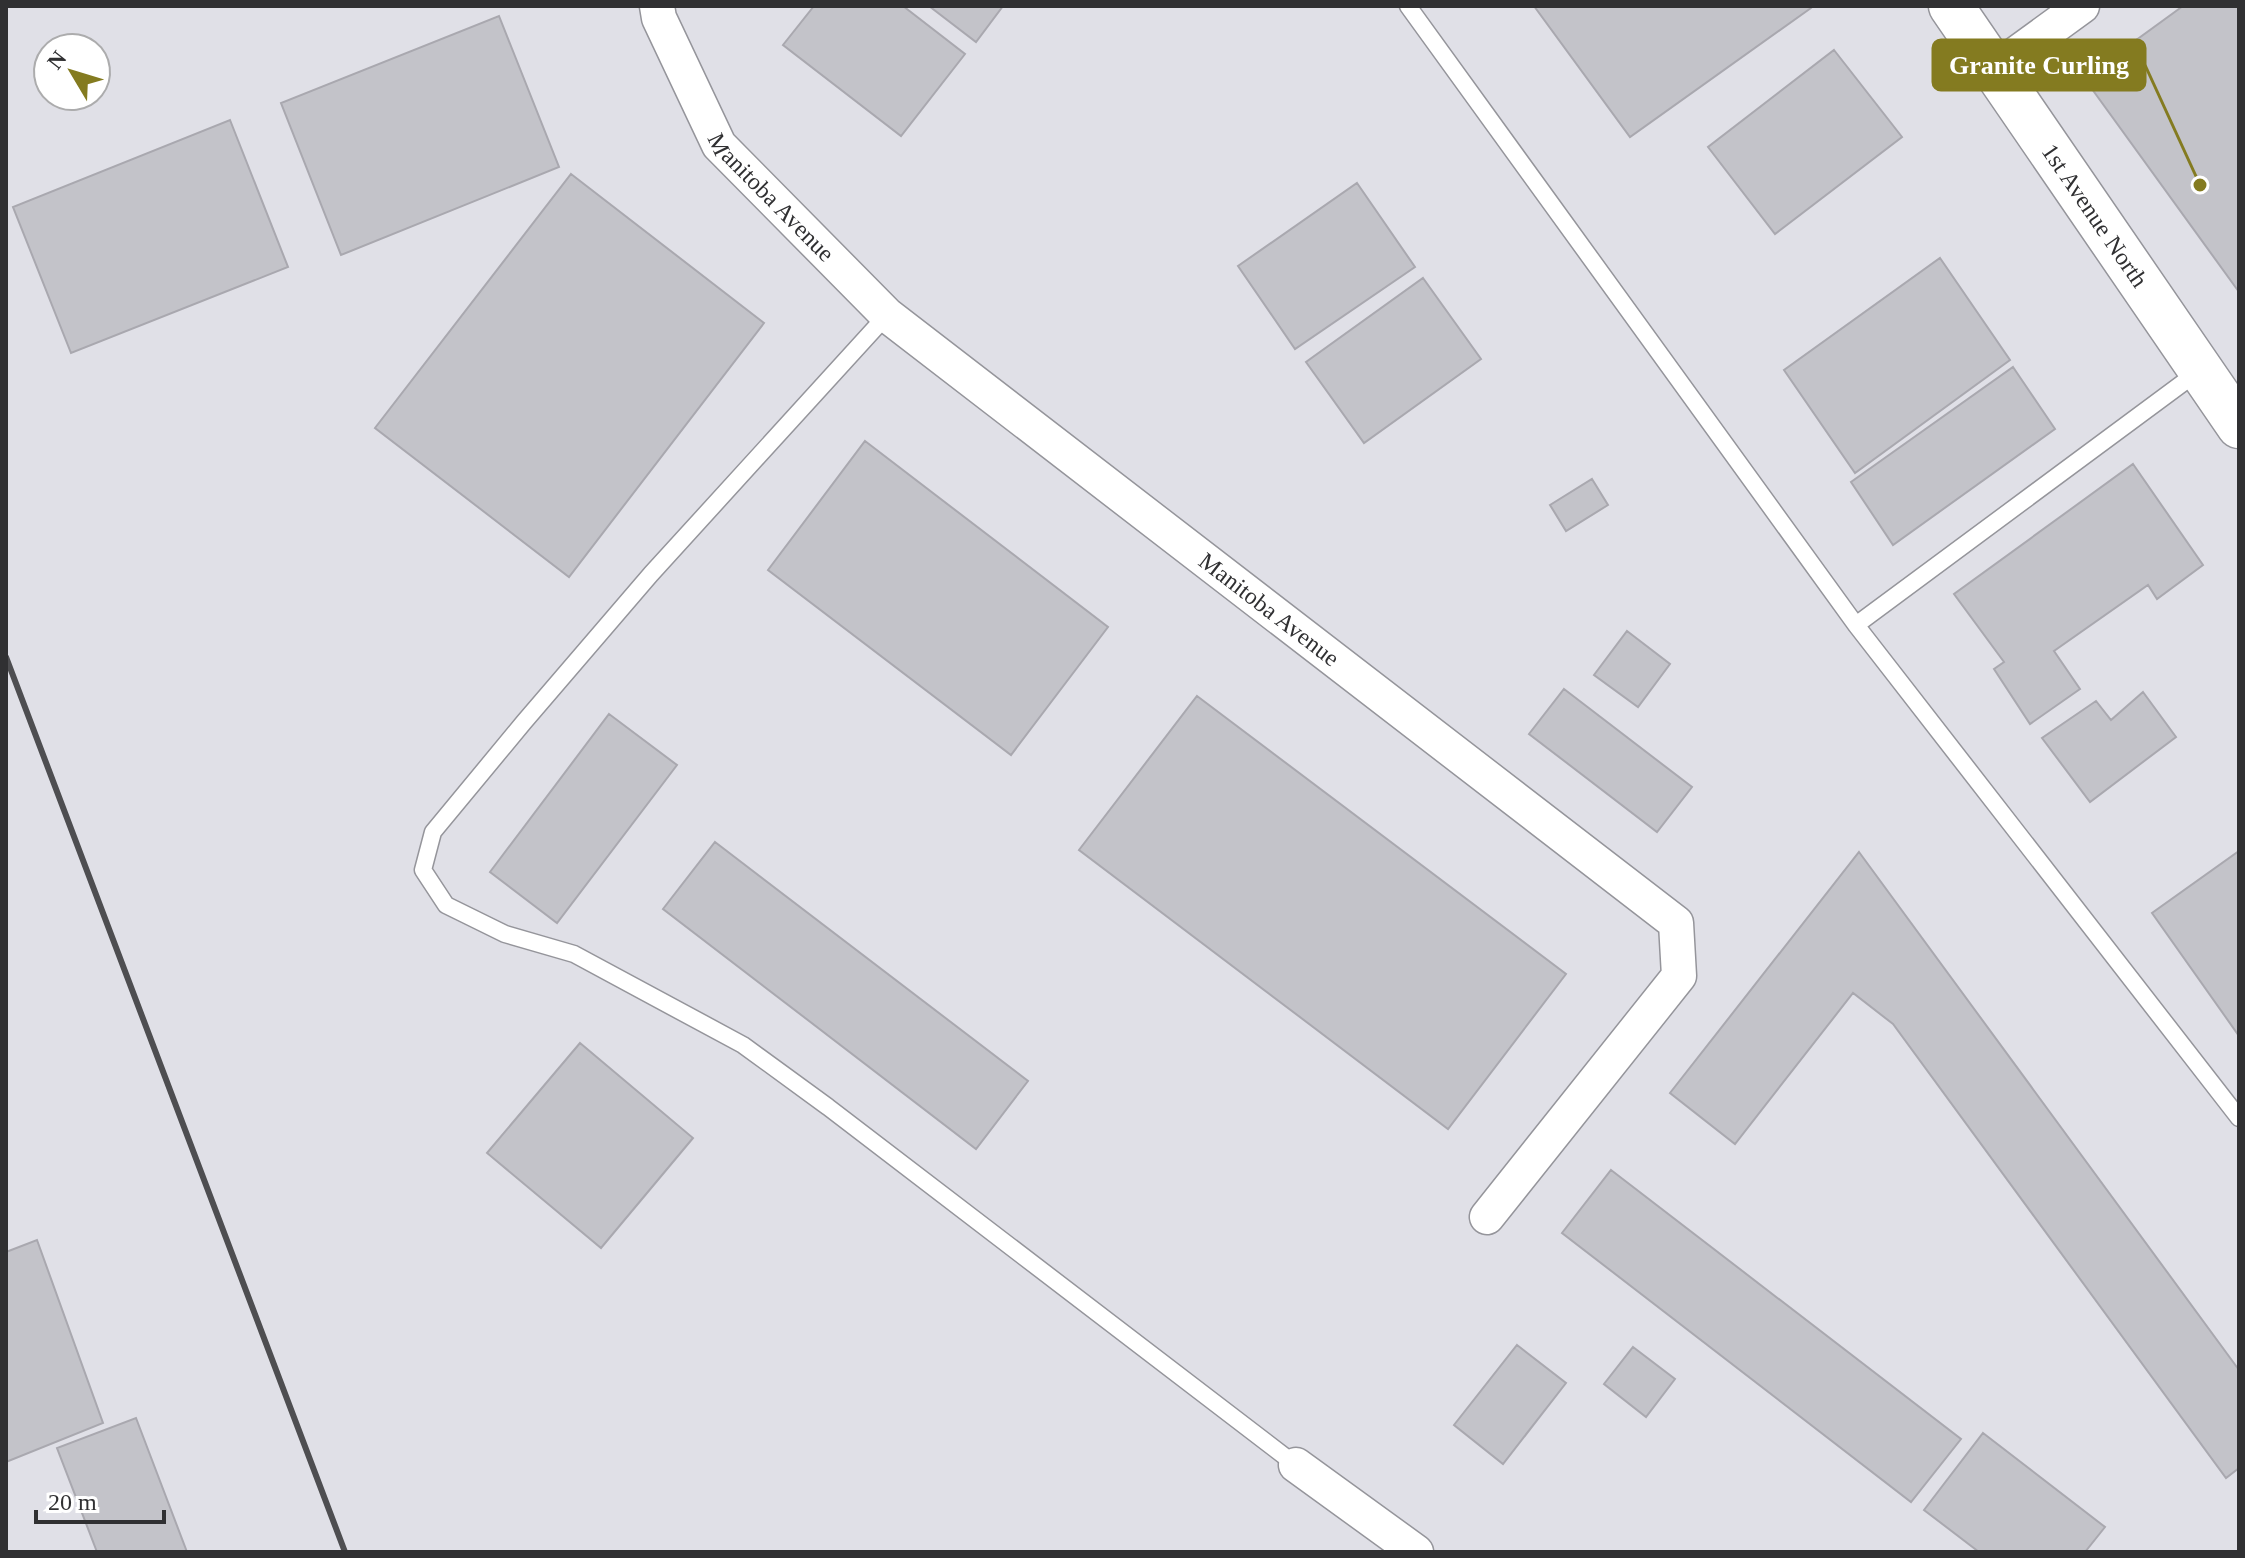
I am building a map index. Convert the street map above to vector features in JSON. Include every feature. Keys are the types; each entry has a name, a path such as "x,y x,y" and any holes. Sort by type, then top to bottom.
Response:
{"street":[{"name":"Manitoba Avenue","path":"657,6 659,18 719,145 887,315 1676,923 1679,976 1487,1217"},
{"name":"1st Avenue North","path":"1951,6 2239,426"},
{"path":"1994,70 2082,6"},
{"path":"1296,1465 1416,1552"}],"lane":[{"path":"1408,6 1856,625 2239,1118"},
{"path":"887,315 651,574 524,722 433,832 423,870 446,905 505,934 574,954 743,1045 1296,1465"},
{"path":"1856,625 2200,370"}],"building":[{"path":"814,6 903,6 965,54 901,136 783,45"},
{"path":"929,6 1003,6 976,42"},
{"path":"1534,6 1810,6 1811,8 1630,137"},
{"path":"2183,6 2239,6 2239,292 2084,78"},
{"path":"499,16 559,167 341,255 281,103"},
{"path":"1834,50 1902,137 1775,234 1708,147"},
{"path":"230,120 288,267 71,353 13,207"},
{"path":"571,174 764,323 569,577 375,428"},
{"path":"1357,183 1415,267 1295,349 1238,266"},
{"path":"1940,258 2010,360 1855,473 1784,370"},
{"path":"1423,278 1481,359 1364,443 1306,362"},
{"path":"2013,367 2055,429 1893,545 1851,482"},
{"path":"865,441 1108,627 1011,755 768,570"},
{"path":"2133,464 2203,565 2157,599 2148,585 2054,651 2080,689 2030,724 1994,669 2004,662 1954,594"},
{"path":"1592,479 1608,505 1566,531 1550,505"},
{"path":"1627,631 1670,664 1638,707 1594,675"},
{"path":"1564,689 1692,787 1657,832 1529,734"},
{"path":"2143,692 2176,737 2090,802 2042,738 2096,701 2111,720"},
{"path":"1197,696 1566,974 1448,1129 1079,850"},
{"path":"609,714 677,765 557,923 490,872"},
{"path":"715,842 1028,1081 976,1149 663,909"},
{"path":"2239,851 2239,1036 2152,913"},
{"path":"1859,852 2239,1370 2239,1468 2226,1478 1893,1024 1853,993 1735,1144 1670,1093"},
{"path":"580,1043 693,1138 601,1248 487,1153"},
{"path":"1611,1170 1961,1439 1911,1502 1562,1233"},
{"path":"37,1240 103,1423 6,1462 6,1252"},
{"path":"1517,1345 1566,1383 1503,1464 1454,1425"},
{"path":"1633,1347 1675,1379 1646,1417 1604,1384"},
{"path":"136,1418 187,1552 97,1552 57,1448"},
{"path":"1983,1433 2105,1527 2085,1552 1979,1552 1924,1510"}],"railway":[{"path":"6,657 345,1552"}],"place":[{"name":"Granite Curling","path":"2200,185"}]}
